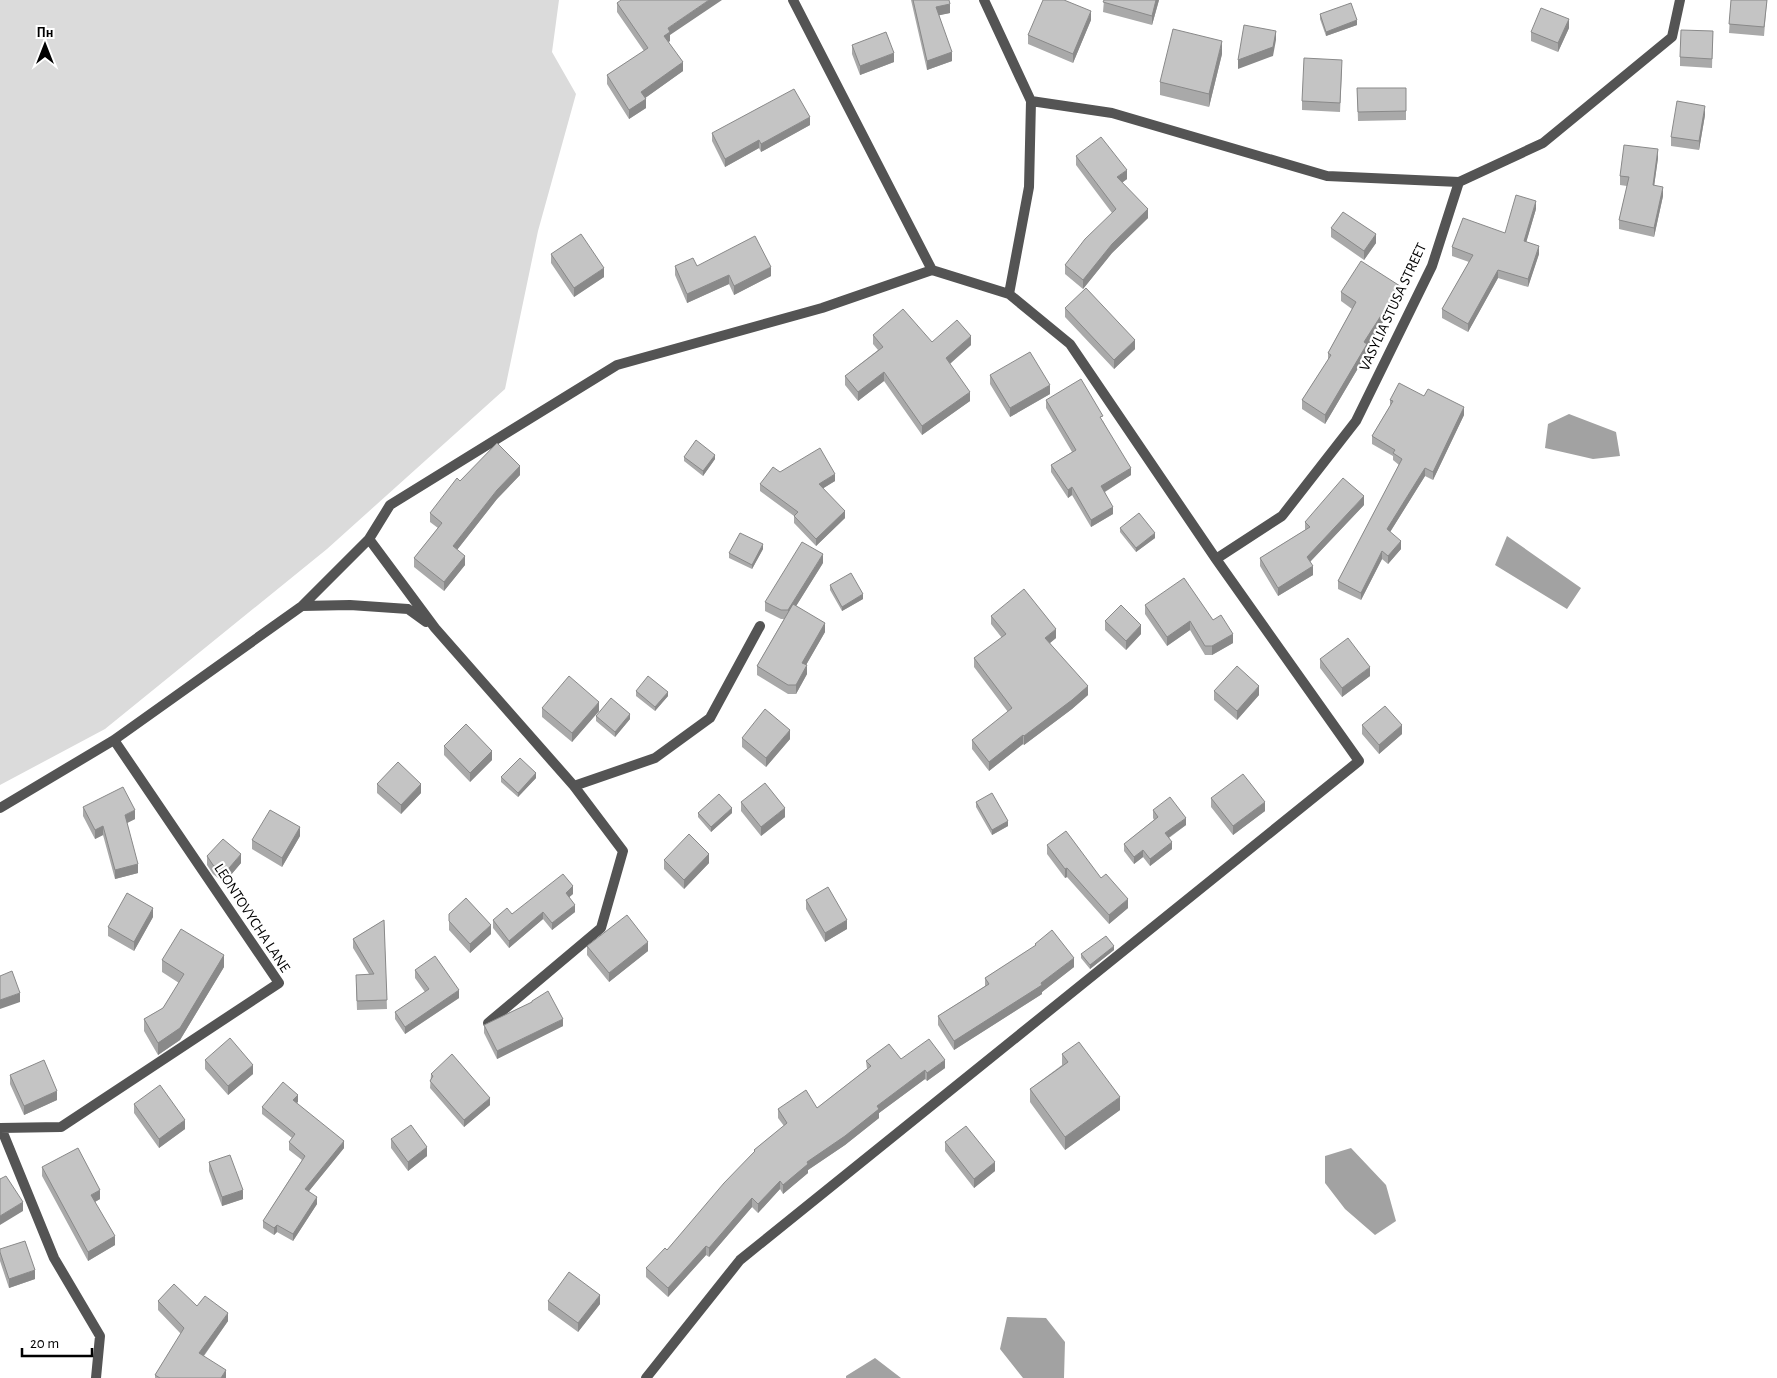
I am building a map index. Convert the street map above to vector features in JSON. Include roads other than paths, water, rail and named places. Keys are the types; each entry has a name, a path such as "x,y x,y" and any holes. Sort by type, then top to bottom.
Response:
{"street":[{"path":"793,0 932,270"},
{"path":"984,0 1030,101 1029,187 1009,294"},
{"path":"1030,101 1112,114 1327,176 1459,182 1543,143 1604,93 1672,37 1680,0"},
{"name":"VASYLIA STUSA STREET","path":"1216,559 1282,516 1356,421 1432,266 1459,182"},
{"path":"0,808 114,740 302,606 369,539 390,505 617,365 822,308 932,270 1009,294 1070,344 1216,559 1359,761 740,1260 646,1378"},
{"path":"369,539 435,628 574,786 623,851 601,928 488,1023"},
{"path":"302,606 350,605 408,609 435,628"},
{"path":"574,786 655,758 710,718 760,626"},
{"name":"LEONTOVYCHA LANE","path":"96,1378 100,1336 54,1258 0,1128 61,1127 279,983 114,740"}]}
